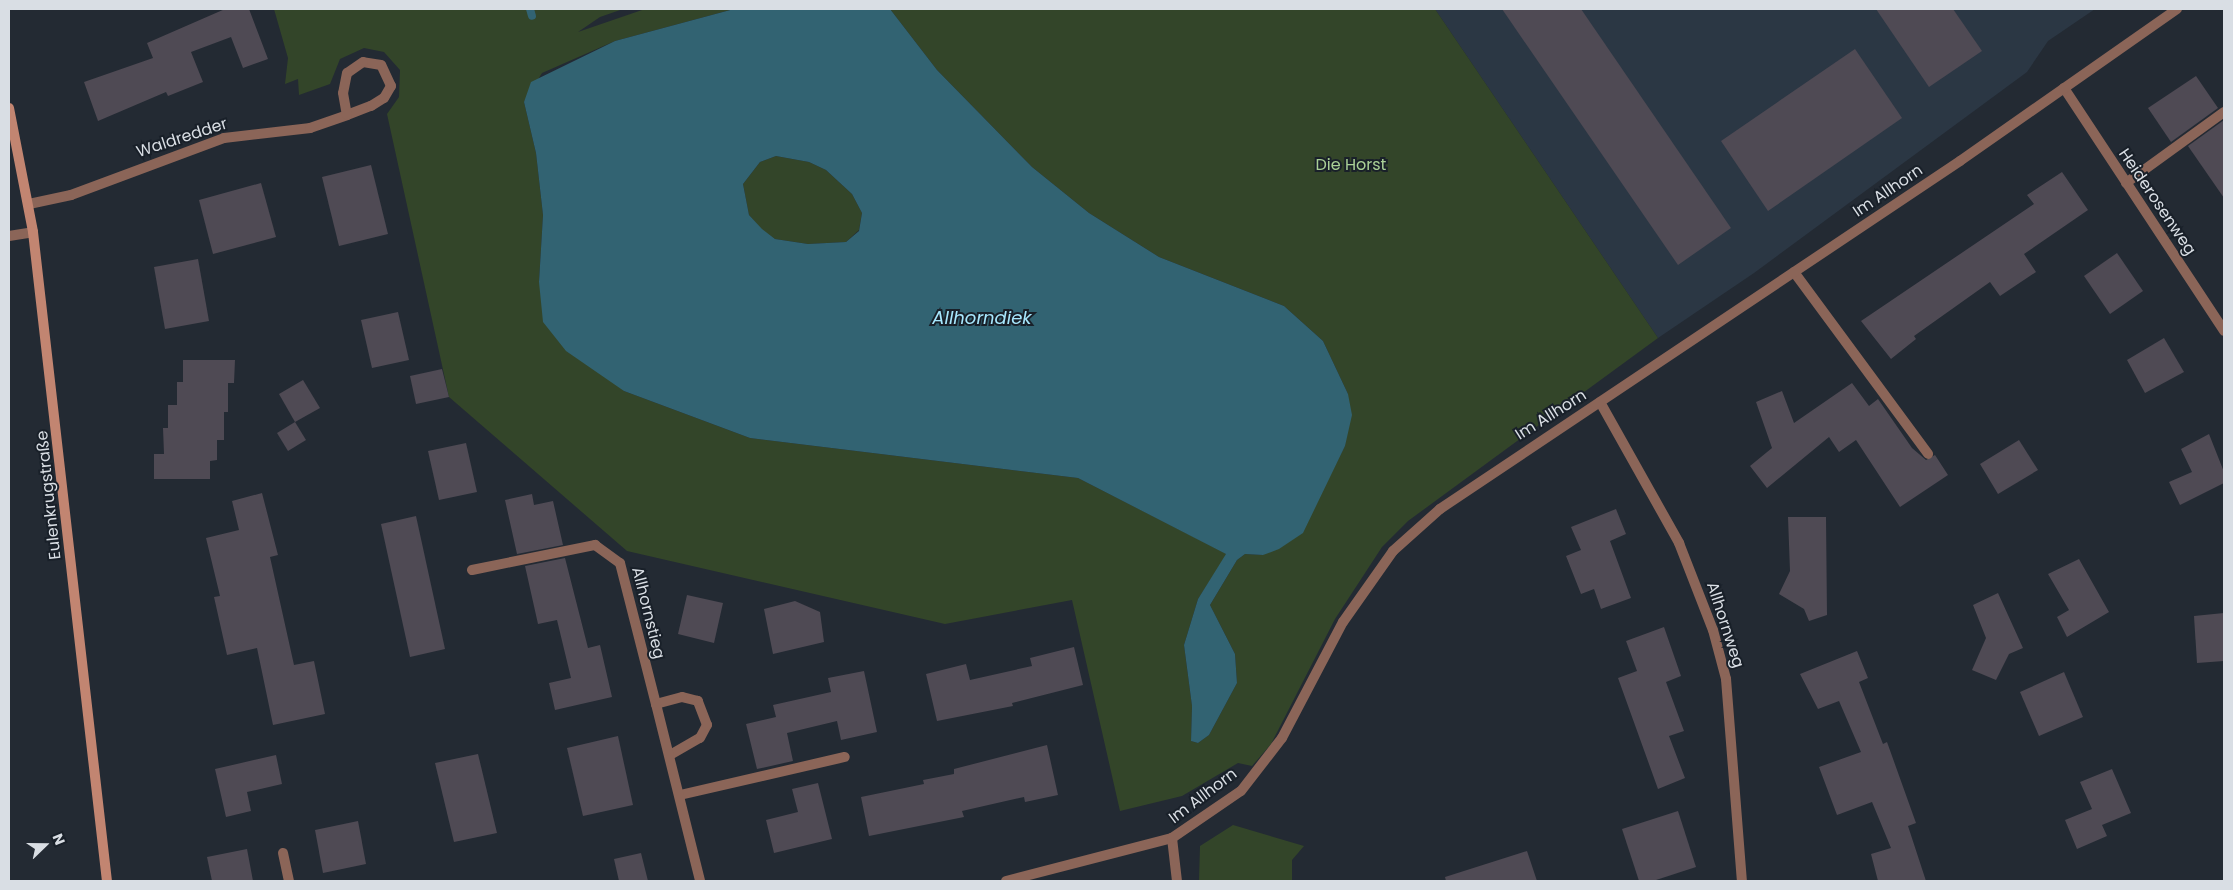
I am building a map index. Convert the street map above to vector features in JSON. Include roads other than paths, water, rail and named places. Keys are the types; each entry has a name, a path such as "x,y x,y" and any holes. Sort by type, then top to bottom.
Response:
{"main road":[{"name":"Eulenkrugstraße","path":"9,108 34,232 107,881"}],"street":[{"name":"Im Allhorn","path":"1006,881 1172,838 1241,791 1282,738 1343,622 1393,551 1447,504 1794,272 2177,9"},
{"name":"Waldredder","path":"29,204 71,195 224,138 261,131 296,131 347,115 377,103 388,92 390,80 381,65 363,62 347,73 342,92 347,115"},
{"name":"Heiderosenweg","path":"2064,88 2224,331"},
{"path":"2126,183 2224,112"},
{"path":"9,236 34,232"},
{"path":"1794,272 1928,454"},
{"name":"Allhornweg","path":"1600,402 1679,543 1713,630 1726,679 1741,881"},
{"name":"Allhornstieg","path":"472,570 595,545 620,563 670,755 700,881"},
{"path":"656,704 682,696 698,701 707,725 700,738 670,755"},
{"path":"680,795 845,757"},
{"path":"1172,838 1177,881"},
{"path":"283,853 289,881"}],"water":[{"name":"Allhorndiek","path":"734,9 890,9 937,70 1032,167 1089,213 1159,257 1284,306 1323,341 1348,394 1352,415 1345,446 1303,533 1279,549 1263,555 1245,554 1237,560 1210,605 1235,654 1237,683 1209,735 1198,743 1191,741 1192,706 1184,645 1198,599 1226,554 1078,478 750,438 624,391 566,351 543,322 539,282 543,215 536,153 524,102 531,82 615,41","holes":["776,156 809,162 826,170 852,194 862,213 859,231 846,242 808,244 775,239 749,215 743,184 760,162"]}],"waterway":[{"path":"530,9 532,16"}],"park label":[{"name":"Die Horst","path":"1351,165"}]}
